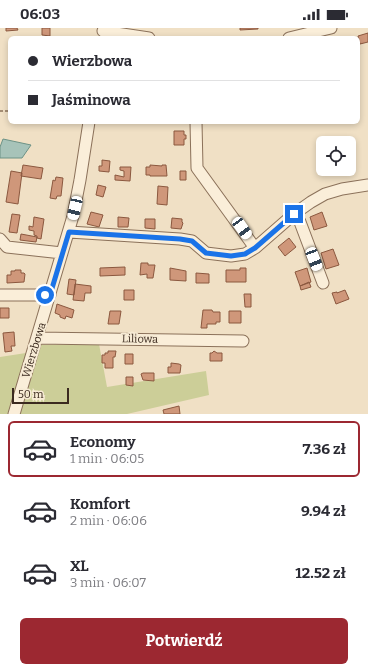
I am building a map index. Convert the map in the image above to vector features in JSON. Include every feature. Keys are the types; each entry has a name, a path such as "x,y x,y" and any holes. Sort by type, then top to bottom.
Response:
{"street":[{"path":"297,36 331,28"},
{"path":"103,32 147,34"},
{"name":"Wierzbowa","path":"14,414 69,232 77,200 88,124"},
{"path":"196,124 197,168 255,248"},
{"path":"69,232 180,239 192,241 206,253 231,256 245,254 255,248 294,214 325,194 342,189 368,185"},
{"path":"294,214 300,222 323,283"},
{"path":"0,239 7,247 62,253"},
{"path":"0,295 50,295"},
{"name":"Liliowa","path":"38,338 243,342"}],"green space":[{"path":"99,344 107,387 206,371 209,395 127,414 0,414 0,357 26,353 40,345"}],"water":[{"path":"3,139 31,145 22,158 0,158 0,147"}],"building":[{"path":"6,28 17,28 18,30 6,31"},
{"path":"42,28 50,28 50,36 42,35"},
{"path":"240,28 258,28 258,29 240,30"},
{"path":"368,33 368,42 360,44 360,36 358,36"},
{"path":"174,131 184,131 186,139 184,139 184,145 174,145"},
{"path":"102,160 110,161 109,172 99,171 99,166 102,166"},
{"path":"23,165 43,168 41,179 21,176"},
{"path":"150,165 166,165 167,176 146,175 146,167 150,167"},
{"path":"120,167 131,167 130,181 115,180 115,175 124,177 124,171 120,170"},
{"path":"11,171 22,173 18,204 6,202"},
{"path":"180,171 186,171 186,180 180,180"},
{"path":"56,177 63,178 61,196 57,196 56,199 50,198 53,180 55,181"},
{"path":"98,185 106,187 103,197 96,195"},
{"path":"158,186 168,187 167,205 157,204"},
{"path":"91,212 103,215 99,227 87,224"},
{"path":"322,212 327,226 314,230 310,217"},
{"path":"12,214 20,215 17,233 9,232"},
{"path":"34,217 44,219 41,239 34,235 34,231 29,230 29,226 33,227"},
{"path":"118,217 129,218 128,227 118,227"},
{"path":"172,218 182,219 183,223 181,229 171,228"},
{"path":"145,219 155,219 155,229 145,228"},
{"path":"21,234 37,237 36,242 20,240"},
{"path":"289,238 296,247 285,256 278,247"},
{"path":"333,249 339,265 326,269 321,253"},
{"path":"141,263 155,265 153,278 147,278 147,274 140,275"},
{"path":"125,267 125,275 100,276 100,268"},
{"path":"170,268 186,271 186,281 170,280"},
{"path":"240,268 246,268 246,282 226,282 226,270 240,270"},
{"path":"307,268 311,282 300,286 295,272"},
{"path":"21,270 21,273 25,274 24,282 7,283 7,275 11,275 11,271"},
{"path":"196,273 209,274 209,283 196,283"},
{"path":"69,279 76,280 74,295 67,294"},
{"path":"309,282 311,287 301,290 300,286"},
{"path":"75,284 91,286 91,293 85,293 84,301 73,300"},
{"path":"124,290 134,290 134,300 124,300"},
{"path":"345,290 349,299 336,304 332,293"},
{"path":"244,294 251,294 251,307 245,307"},
{"path":"57,304 74,310 72,318 66,316 65,319 55,313"},
{"path":"0,308 9,308 9,318 0,318"},
{"path":"203,310 220,312 220,322 216,322 216,324 207,324 207,328 201,328"},
{"path":"110,311 121,311 119,324 108,324"},
{"path":"229,311 241,311 241,323 229,323"},
{"path":"14,332 15,346 11,346 12,351 5,352 3,333"},
{"path":"108,351 116,351 115,357 113,357 113,368 105,368 105,363 102,363 102,355 108,353"},
{"path":"214,351 217,353 222,353 222,361 210,361 210,353"},
{"path":"125,354 133,354 133,364 125,364"},
{"path":"171,363 181,365 180,373 168,373 168,367 171,367"},
{"path":"154,373 154,381 143,380 141,374"},
{"path":"126,377 133,377 133,386 126,385"},
{"path":"179,406 180,414 164,414 163,410"}],"route":[{"path":"45,295 50,295 69,232 154,239 180,239 192,241 206,253 231,256 245,254 255,248 294,214"}]}
